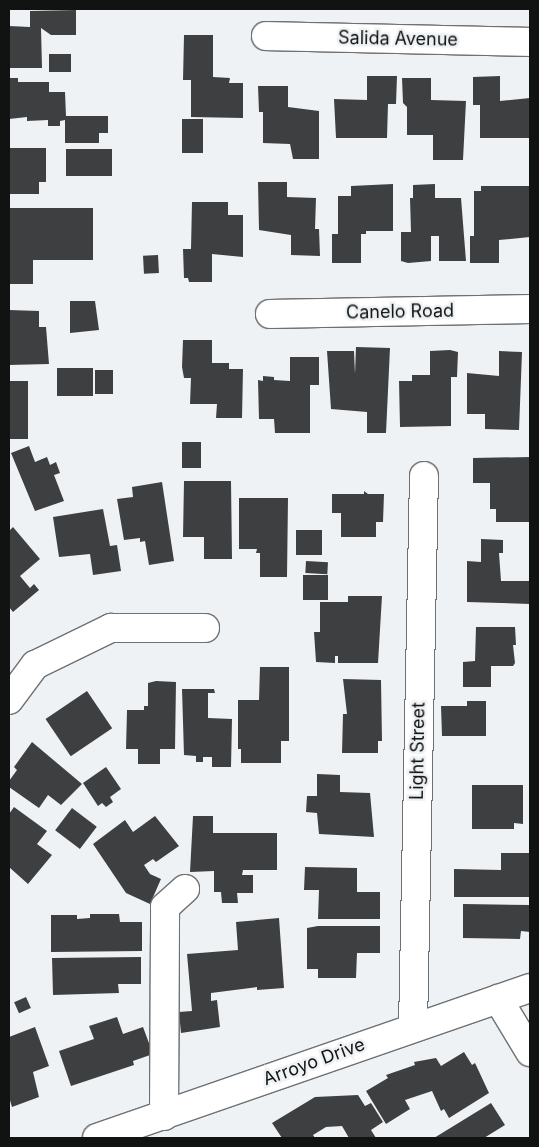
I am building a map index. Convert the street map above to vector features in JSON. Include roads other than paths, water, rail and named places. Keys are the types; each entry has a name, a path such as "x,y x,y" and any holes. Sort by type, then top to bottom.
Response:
{"street":[{"name":"Salida Avenue","path":"266,36 530,42"},
{"name":"Canelo Road","path":"270,314 530,309"},
{"name":"Light Street","path":"413,1027 424,476"},
{"path":"9,700 35,665 111,628 205,628"},
{"path":"153,1126 165,907 185,889"},
{"name":"Arroyo Drive","path":"98,1138 153,1126 413,1027 530,988"},
{"path":"498,999 530,1052"}]}
